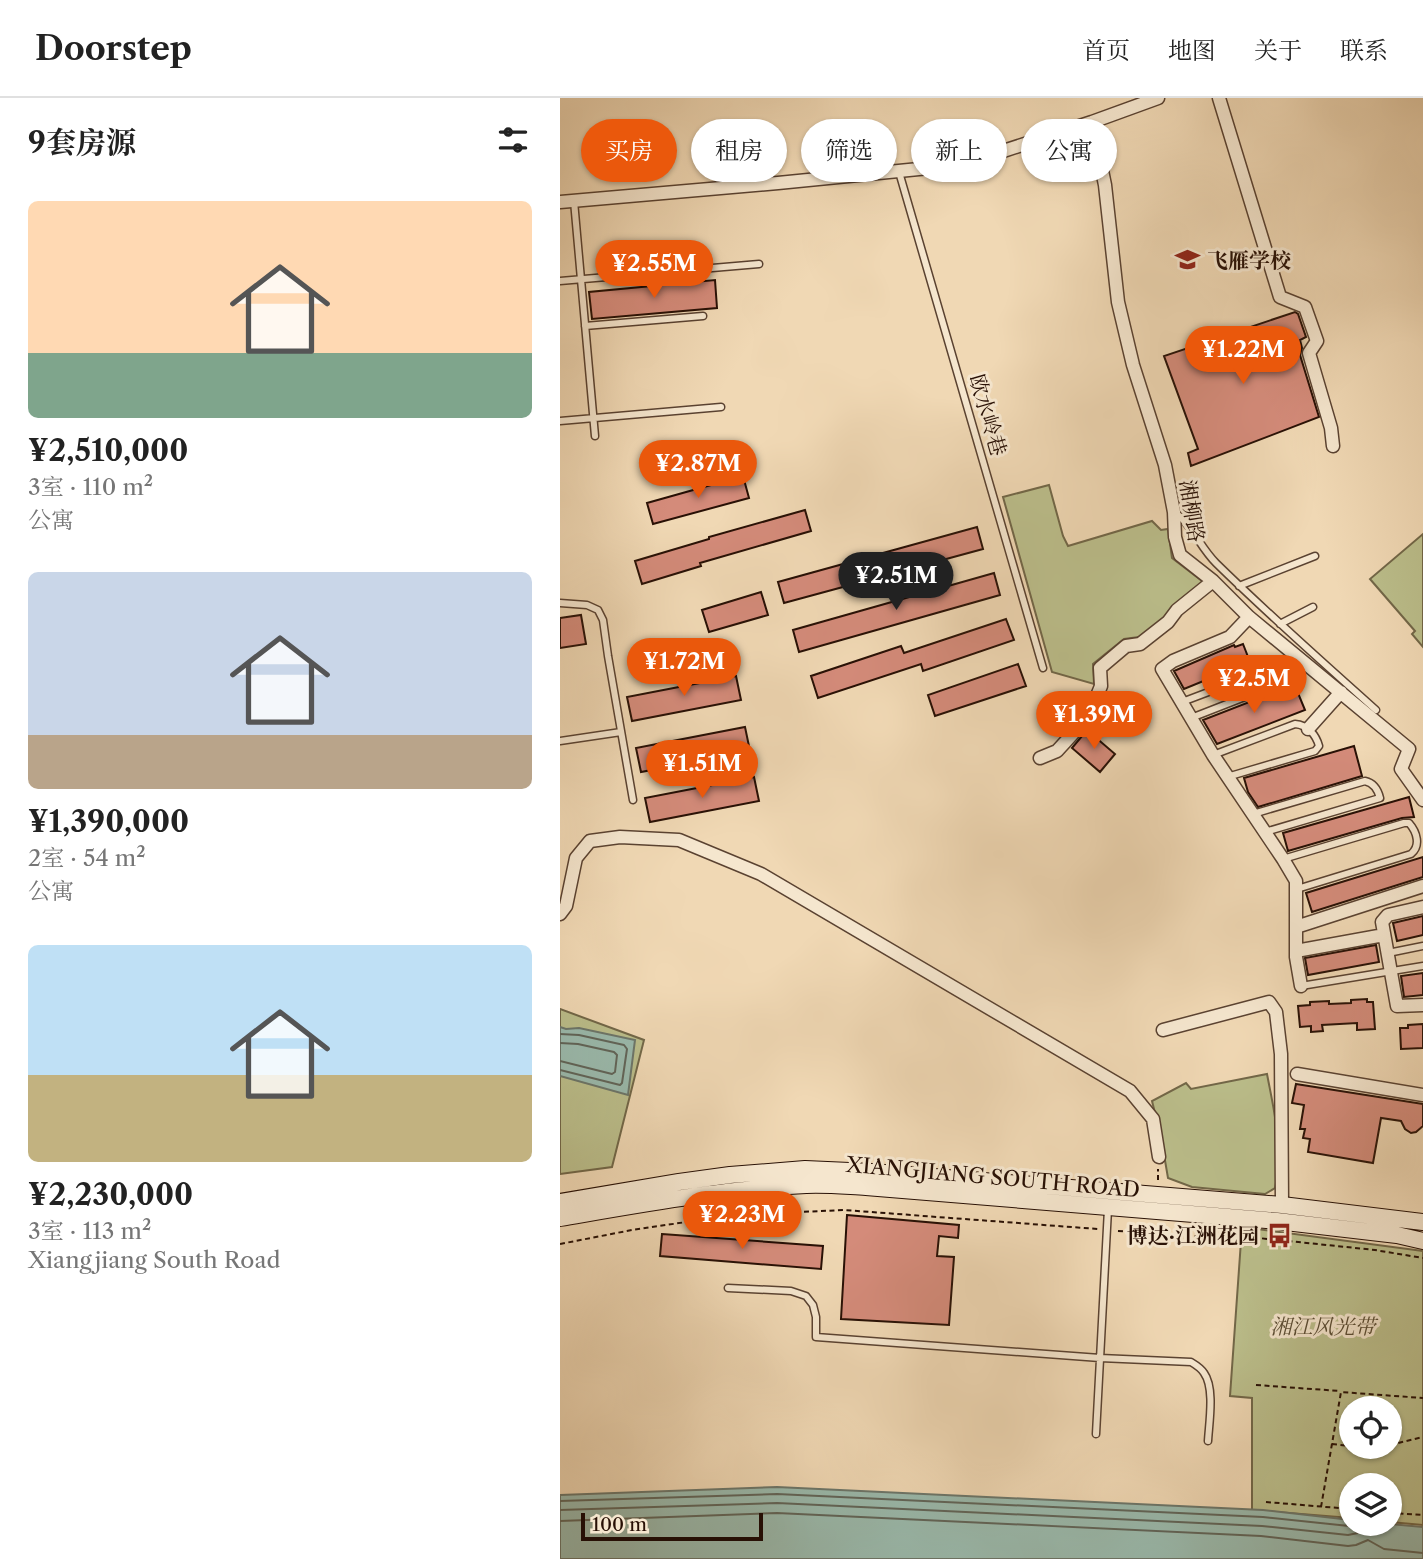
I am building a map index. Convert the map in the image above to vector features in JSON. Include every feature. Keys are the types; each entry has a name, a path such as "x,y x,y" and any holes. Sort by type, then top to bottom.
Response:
{"main road":[{"name":"XIANGJIANG SOUTH ROAD","path":"560,1202 730,1175 806,1170 872,1172 1282,1205 1423,1222"},
{"name":"XIANGJIANG SOUTH ROAD","path":"560,1218 733,1191 808,1185 866,1186 1277,1221 1396,1235 1423,1241"}],"street":[{"path":"1101,119 1158,98"},
{"path":"1219,98 1280,297 1305,307 1317,341 1309,353 1334,446"},
{"path":"560,202 949,166 1021,145"},
{"name":"湘柳路","path":"1104,182 1118,302 1133,365 1165,465 1180,555 1213,581 1249,617 1409,749 1401,768 1423,800"},
{"path":"1040,758 1057,751 1078,728 1101,686 1100,668 1126,646 1140,643 1168,622 1177,610 1213,581"},
{"path":"1249,617 1230,637 1173,661 1162,669 1213,755 1296,881 1296,951 1301,986"},
{"path":"1308,729 1341,692"},
{"path":"560,914 566,906 576,858 590,841 620,836 679,840 761,874 1130,1091 1153,1119 1159,1157"},
{"path":"1296,927 1423,886"},
{"path":"1423,907 1388,915 1382,922 1397,1006 1423,1005"},
{"path":"1296,951 1384,935"},
{"path":"1163,1030 1269,1003 1276,1012 1281,1054 1282,1205"},
{"path":"1297,1074 1423,1095"}],"lane":[{"name":"欧水岭巷","path":"899,172 1043,668"},
{"path":"574,201 595,436"},
{"path":"560,281 759,264"},
{"path":"585,326 703,316"},
{"path":"560,421 721,407"},
{"path":"1174,512 1187,523 1209,556 1376,710"},
{"path":"1240,586 1315,556"},
{"path":"560,603 587,605 598,610 603,620 633,800"},
{"path":"1280,624 1313,607"},
{"path":"1182,702 1248,677 1258,687 1255,693 1191,718"},
{"path":"1213,755 1295,724 1308,729 1317,739 1319,746 1315,751 1227,777"},
{"path":"560,741 621,732"},
{"path":"1253,814 1365,781 1378,791 1380,798 1265,832"},
{"path":"1283,859 1404,823 1412,826 1417,846 1410,854 1296,890"},
{"path":"1388,953 1423,946"},
{"path":"1301,986 1423,966"},
{"path":"1096,1434 1108,1207"},
{"path":"728,1288 791,1291 806,1296 813,1305 816,1317 816,1337 1191,1362 1205,1374 1210,1385 1208,1441"}],"path":[{"path":"560,1244 734,1215 844,1210 1215,1238 1239,1236 1375,1250 1423,1258"},
{"path":"1256,1385 1423,1398"},
{"path":"1321,1507 1341,1392"},
{"path":"1402,1442 1423,1437"},
{"path":"1332,1444 1339,1445"},
{"path":"1266,1502 1339,1508"},
{"path":"1402,1514 1423,1516"}],"green space":[{"path":"1049,485 1068,546 1152,521 1161,530 1168,529 1172,558 1202,581 1165,618 1139,637 1124,639 1093,664 1094,684 1052,672 1003,497"},
{"path":"1423,534 1423,647 1412,634 1415,631 1370,579"},
{"path":"560,1009 644,1040 612,1167 560,1174"},
{"path":"1267,1074 1279,1159 1275,1188 1265,1194 1192,1187 1168,1178 1152,1101 1186,1083 1191,1089"},
{"name":"湘江风光带","path":"1242,1227 1423,1251 1423,1525 1402,1523 1402,1473 1339,1473 1339,1517 1252,1510 1252,1398 1230,1396"}],"water":[{"path":"560,1027 579,1028 635,1040 628,1095 560,1076"},
{"path":"777,1487 1263,1510 1339,1519 1339,1536 1402,1536 1402,1525 1423,1527 1423,1559 560,1559 560,1495"}],"building":[{"path":"715,280 717,308 592,319 589,292"},
{"path":"1295,312 1306,337 1300,340 1300,355 1319,417 1191,466 1188,453 1198,449 1164,356"},
{"path":"743,476 749,498 653,524 647,503"},
{"path":"805,510 811,531 700,563 701,566 642,584 635,561"},
{"path":"977,527 983,549 784,603 778,582"},
{"path":"994,573 1000,595 799,652 793,630"},
{"path":"761,592 768,615 709,632 702,610"},
{"path":"581,615 586,644 560,648 560,618"},
{"path":"1006,619 1014,640 923,671 921,664 818,698 811,676 901,646 904,653"},
{"path":"1243,644 1250,662 1184,689 1174,671 1234,645"},
{"path":"1018,664 1026,686 935,716 928,695"},
{"path":"736,676 741,700 632,721 627,697"},
{"path":"1288,687 1291,696 1298,693 1305,710 1217,744 1203,720"},
{"path":"745,727 750,751 641,772 636,748"},
{"path":"1087,730 1115,754 1100,772 1072,748"},
{"path":"1354,746 1362,776 1258,807 1248,792 1244,778"},
{"path":"754,777 759,801 650,822 645,798"},
{"path":"1409,797 1414,817 1402,818 1288,851 1283,833"},
{"path":"1423,857 1423,877 1312,912 1306,893"},
{"path":"1423,916 1423,935 1397,941 1393,923"},
{"path":"1376,945 1379,962 1308,975 1305,958"},
{"path":"1423,973 1423,995 1404,997 1401,976"},
{"path":"1367,999 1367,1002 1373,1002 1375,1029 1357,1030 1357,1023 1322,1025 1323,1031 1311,1032 1311,1026 1300,1027 1298,1006 1310,1005 1310,1002 1351,1003 1351,1000"},
{"path":"1423,1024 1423,1048 1401,1049 1400,1028"},
{"path":"1296,1084 1423,1104 1423,1126 1411,1133 1401,1121 1381,1118 1373,1163 1308,1152 1310,1139 1303,1138 1305,1129 1300,1129 1304,1105 1292,1103"},
{"path":"847,1215 959,1225 958,1238 939,1236 937,1256 954,1257 949,1325 841,1319"},
{"path":"662,1234 823,1246 821,1269 660,1256"}],"place":[{"name":"飞雁学校","path":"1187,260"},
{"name":"博达·江洲花园","path":"1279,1235"}]}
